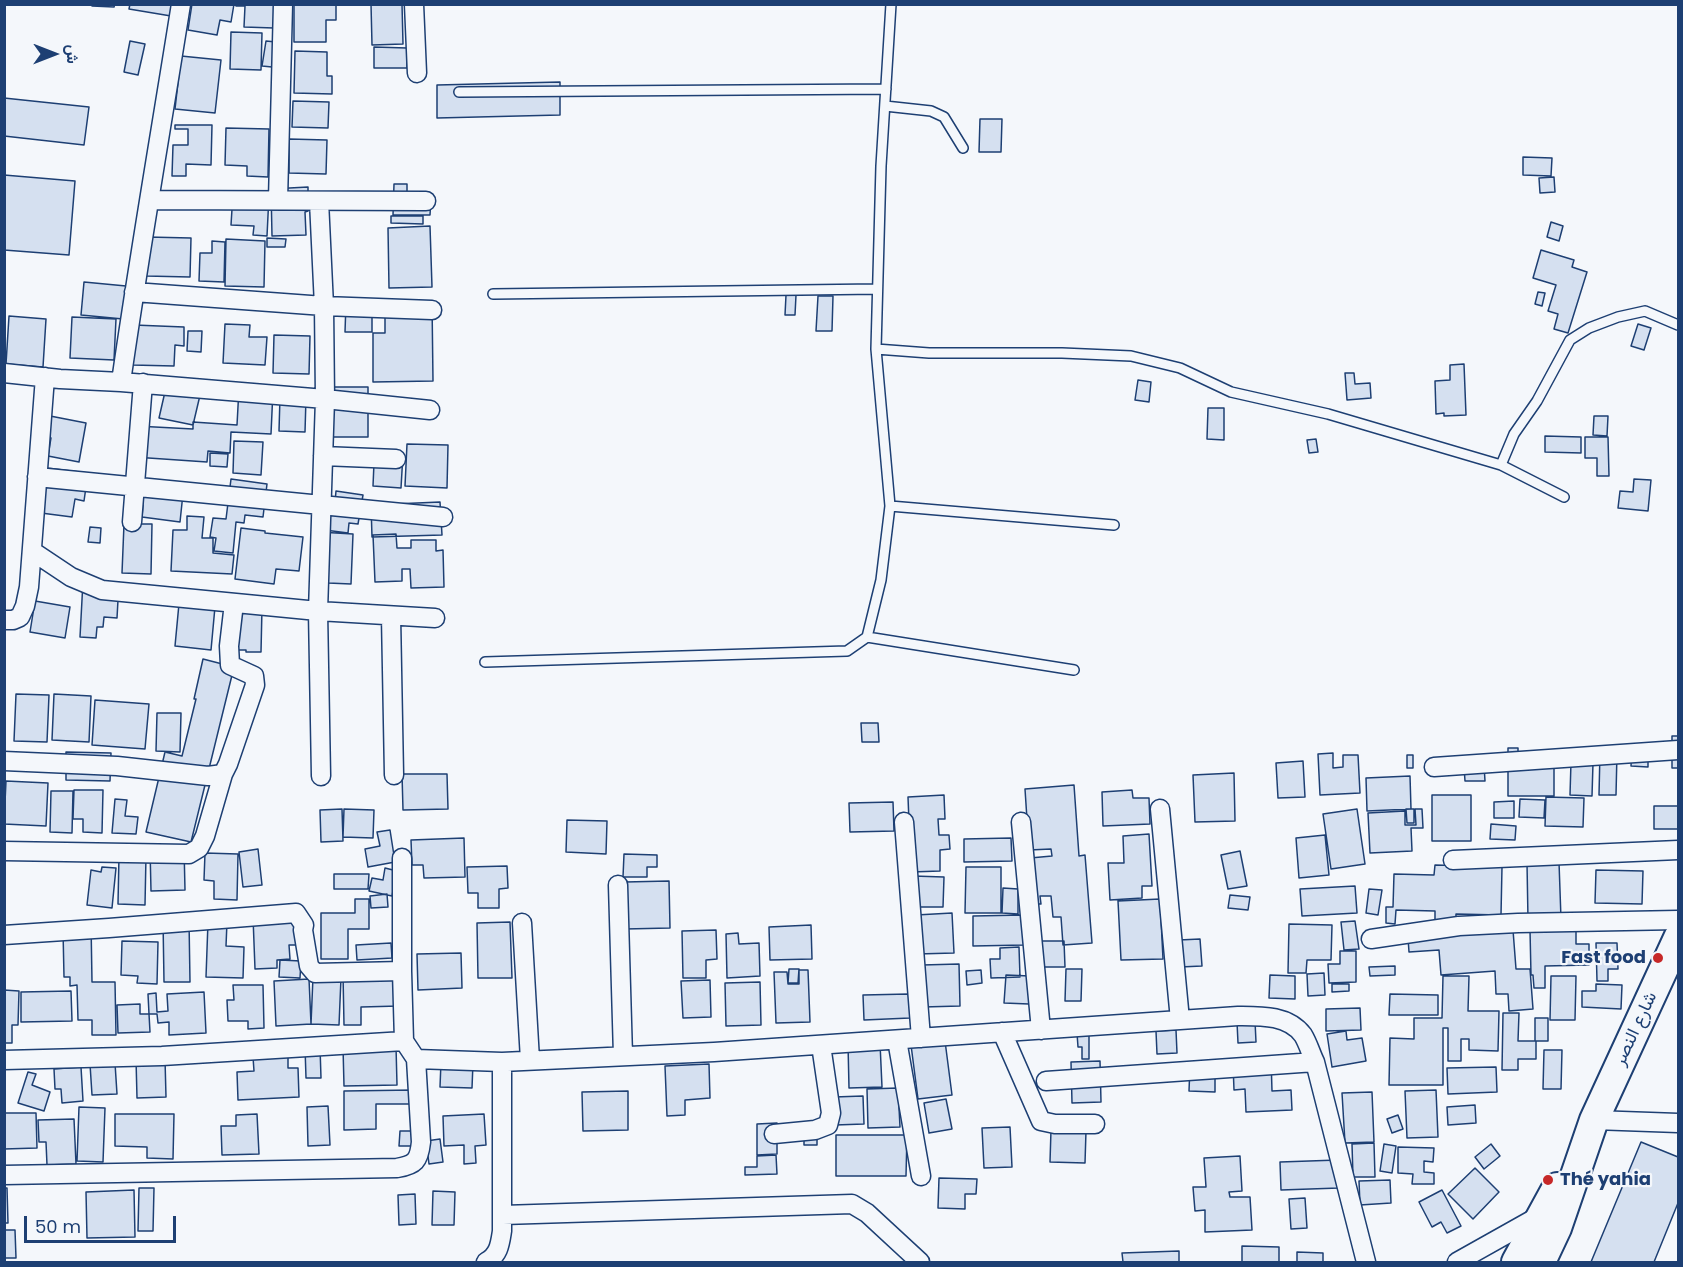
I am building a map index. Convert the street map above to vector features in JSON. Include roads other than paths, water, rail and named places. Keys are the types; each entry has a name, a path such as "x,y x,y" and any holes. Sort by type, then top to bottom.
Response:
{"main road":[{"name":"شارع النصر","path":"1516,1263 1594,1120 1675,952"},
{"name":"شارع النصر","path":"1541,1263 1557,1228 1594,1120"}],"street":[{"path":"121,382 181,4"},
{"path":"278,200 283,4"},
{"path":"414,4 417,73"},
{"path":"150,200 426,201"},
{"path":"319,201 324,306 325,399 318,612 321,776"},
{"path":"134,292 324,306 432,310"},
{"path":"4,373 143,383 430,410"},
{"path":"4,620 20,617 29,587 45,377"},
{"path":"132,522 143,383"},
{"path":"323,456 396,459"},
{"path":"37,477 443,517"},
{"path":"32,551 71,577 102,590 318,612 435,618"},
{"path":"4,851 189,854 199,848 255,685 254,676 230,665 229,646 234,603"},
{"path":"392,616 393,775"},
{"path":"1434,767 1678,750"},
{"path":"4,761 117,766 208,776 223,774"},
{"path":"1160,809 1180,1020"},
{"path":"904,822 921,1038"},
{"path":"1021,822 1041,1030"},
{"path":"1453,860 1678,850"},
{"path":"4,1175 385,1168 409,1166 416,1161 421,1142 416,1059 404,1041 402,858"},
{"path":"618,885 623,1056"},
{"path":"4,935 296,913 304,925 309,966 315,973 402,971"},
{"path":"1371,939 1459,926 1678,920"},
{"path":"522,923 530,1060"},
{"path":"416,1059 502,1062 714,1052 1238,1016 1262,1016 1287,1021 1303,1036 1314,1062 1366,1263"},
{"path":"1002,1032 1041,1121 1055,1124 1095,1124"},
{"path":"897,1040 921,1176"},
{"path":"4,1060 162,1056 404,1041"},
{"path":"774,1134 815,1130 828,1125 831,1113 821,1045"},
{"path":"486,1263 493,1259 499,1249 503,1215 502,1062"},
{"path":"1046,1081 1314,1062"},
{"path":"1594,1120 1678,1122"},
{"path":"503,1215 852,1204 867,1213 920,1263"},
{"path":"1456,1263 1541,1215"}],"lane":[{"path":"485,662 847,651 867,637 881,580 890,506 876,349 881,166 891,4"},
{"path":"459,92 886,89"},
{"path":"885,106 931,111 945,117 963,148"},
{"path":"493,294 878,289"},
{"path":"1501,465 1514,434 1537,401 1570,340 1589,328 1618,317 1646,311 1678,325"},
{"path":"876,349 929,353 1062,353 1131,356 1180,368 1231,392 1328,414 1501,465 1564,497"},
{"path":"890,506 1114,525"},
{"path":"867,637 1074,669"}],"place":[{"name":"Fast food","path":"1658,958"},
{"name":"Thé yahia","path":"1548,1180"}]}
